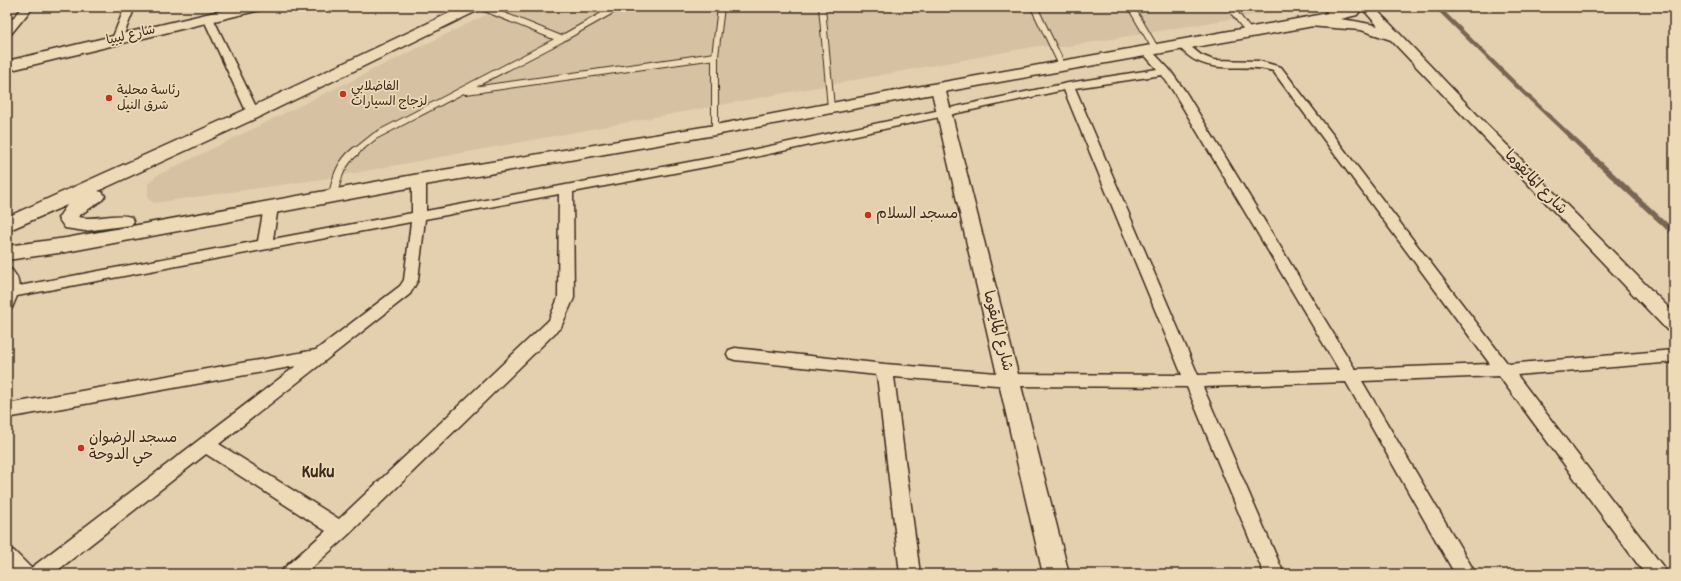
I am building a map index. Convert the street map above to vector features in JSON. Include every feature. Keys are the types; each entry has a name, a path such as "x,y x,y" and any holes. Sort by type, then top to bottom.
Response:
{"main road":[{"name":"شارع ليبيا","path":"7,66 208,18 233,10 255,7"},
{"path":"7,225 254,113 474,7"},
{"path":"7,254 333,195 715,130 1062,65 1308,22 1330,12 1352,12 1356,7"},
{"path":"193,140 80,204 72,211 68,218 72,223 85,225 176,215 240,213"},
{"path":"7,260 35,250"}],"street":[{"path":"7,32 28,7"},
{"path":"117,39 130,7"},
{"name":"شارع المايقوما","path":"1367,7 1674,325"},
{"path":"208,18 254,113"},
{"path":"1308,22 1359,25 1398,39"},
{"path":"1181,44 1203,60 1234,65 1262,64 1276,69 1505,370 1657,574"},
{"path":"1150,49 1179,91 1351,376 1466,574"},
{"path":"7,273 11,280 9,298 418,216 732,158 1068,86 1165,71"},
{"path":"1068,86 1274,574"},
{"name":"شارع المايقوما","path":"938,88 1056,574"},
{"path":"38,574 204,444 405,290 411,280 418,216 419,180"},
{"path":"294,573 555,323 566,298 566,189"},
{"path":"265,246 271,207"},
{"path":"735,354 885,370 1009,380 1192,381 1505,370 1674,356"},
{"path":"7,411 320,356"},
{"path":"885,370 910,574"},
{"path":"204,444 340,530"},
{"path":"7,557 24,574"}],"lane":[{"path":"482,7 561,39"},
{"path":"333,195 337,174 351,155 375,136 561,39 618,7"},
{"path":"715,130 715,56 721,7"},
{"path":"822,7 831,108"},
{"path":"1034,7 1062,65"},
{"path":"1131,7 1150,49"},
{"path":"1230,7 1249,32"},
{"path":"460,92 715,56"}],"shaded area":[{"path":"502,7 1303,7 1064,47 1038,46 322,179 154,203 148,199 148,184 156,176"}],"waterway":[{"path":"1440,10 1587,152"},
{"path":"1586,151 1674,233"}],"place":[{"name":"الفاضلابي لزجاج السيارات","path":"343,94"},
{"name":"رئاسة محلية شرق النيل","path":"109,98"},
{"name":"مسجد السلام","path":"868,215"},
{"name":"مسجد الرضوان حي الدوحة","path":"81,448"}],"district":[{"name":"Kuku","path":"318,473"}]}
